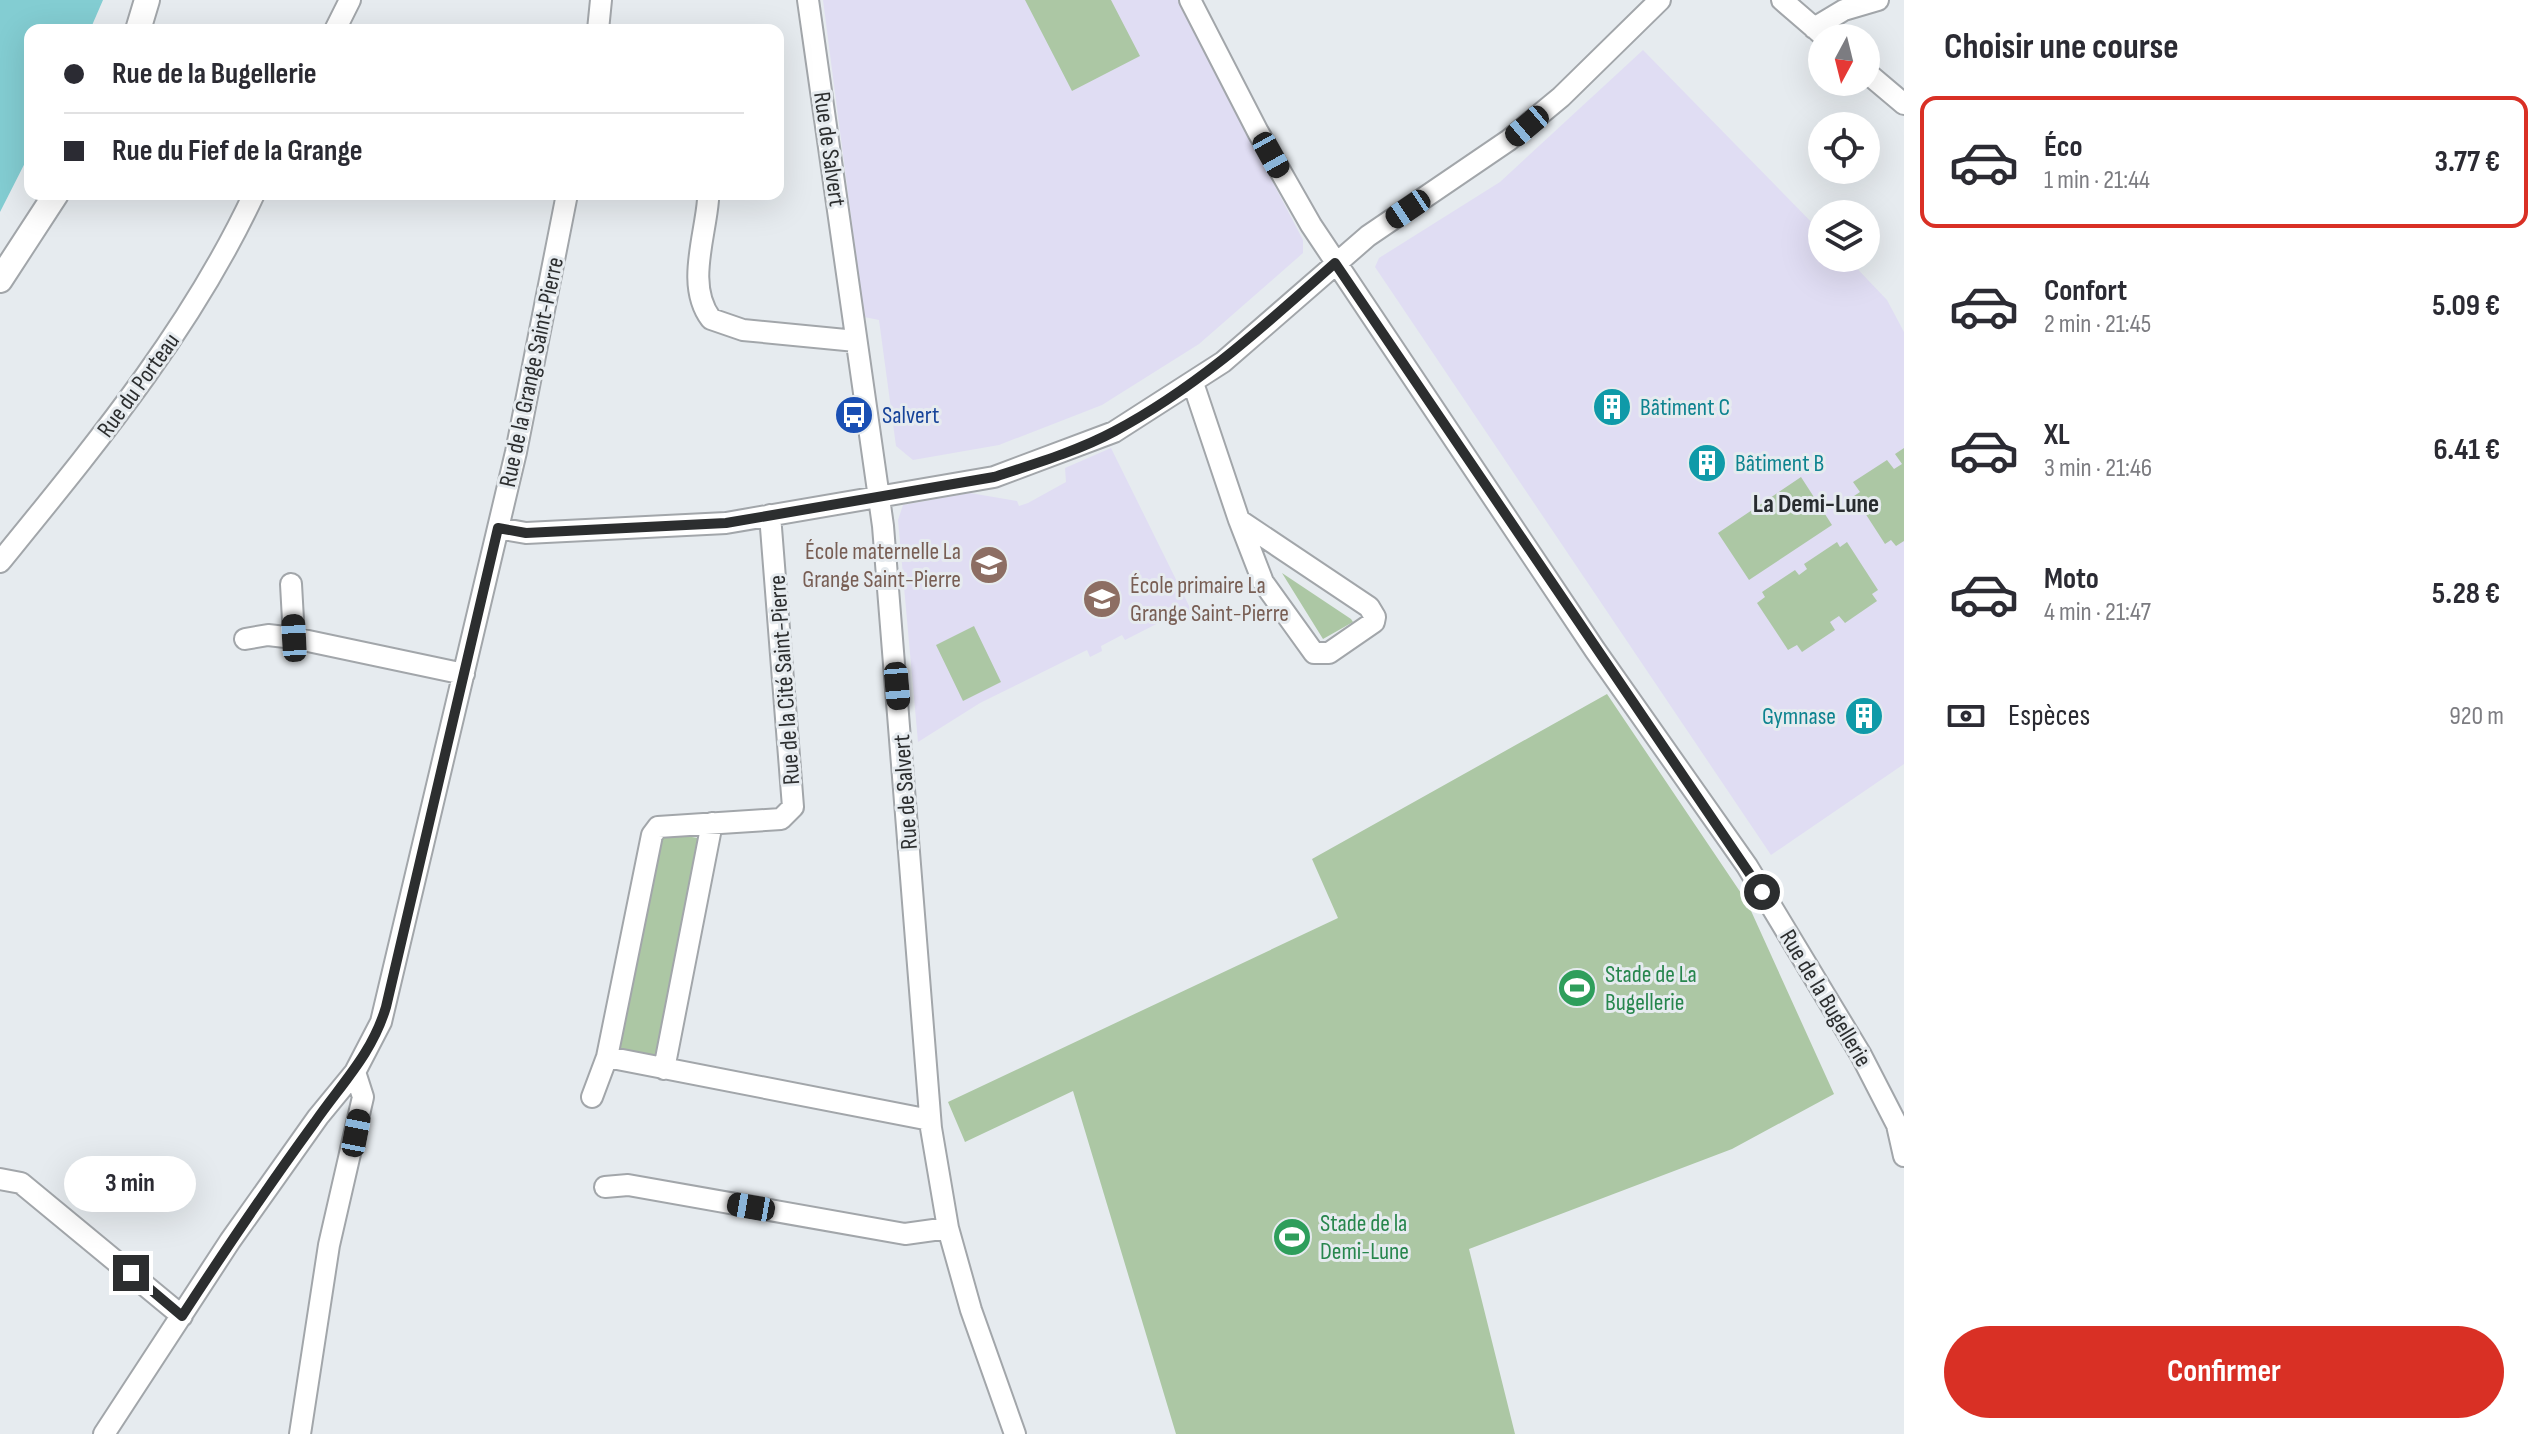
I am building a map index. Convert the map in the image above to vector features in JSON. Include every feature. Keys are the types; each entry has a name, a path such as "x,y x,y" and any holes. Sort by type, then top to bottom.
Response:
{"main road":[{"path":"140,24 147,0"},
{"path":"0,280 52,200"}],"street":[{"path":"338,24 350,0"},
{"path":"599,24 601,0"},
{"name":"Rue de Salvert","path":"808,0 879,495 892,622 930,1120 948,1228 971,1310 1015,1434"},
{"name":"Rue de la Bugellerie","path":"1190,0 1258,132 1335,263 1595,650 1747,866 1861,1055 1897,1125 1904,1156"},
{"path":"498,528 526,533 666,529 770,515 994,477 1114,432 1223,362 1368,236 1509,140 1561,97 1660,0"},
{"path":"1782,0 1810,24"},
{"path":"1826,24 1833,15 1878,0"},
{"path":"1880,84 1904,104"},
{"name":"Rue du Porteau","path":"0,562 159,362 225,255 251,200"},
{"name":"Rue de la Grange Saint-Pierre","path":"104,1434 318,1117 355,1072 373,1041 386,1007 498,528 566,200"},
{"path":"708,200 698,283 699,297 711,319 743,330 856,341"},
{"path":"1193,383 1239,520 1263,582 1314,653 1329,653 1374,622 1375,617 1369,607 1239,520"},
{"name":"Rue de la Cité Saint-Pierre","path":"592,1097 607,1057 652,835 658,827 781,819 793,807 770,515"},
{"path":"291,584 294,638"},
{"path":"245,639 268,635 294,638 464,674"},
{"path":"664,1069 712,823"},
{"path":"607,1057 930,1120"},
{"path":"300,1434 329,1245 363,1097 355,1072"},
{"path":"0,1179 21,1183 182,1316"},
{"path":"605,1187 628,1185 905,1234 948,1228"}],"shaded area":[{"path":"823,0 1178,0 1303,240 1303,253 1199,344 1102,405 999,445 913,460 896,446 879,320 864,317"},
{"path":"1643,50 1808,219 1808,272 1860,272 1887,300 1904,332 1904,764 1771,855 1375,267 1379,258 1500,182"},
{"name":"École primaire La Grange Saint-Pierre","path":"1111,448 1198,624 1178,613 1125,640 1122,635 1101,646 1102,651 1090,657 1087,650 980,703 918,742 898,520 903,505 970,493 1017,501 1019,506 1066,482 1065,468"}],"green space":[{"path":"1025,0 1111,0 1140,56 1072,91"},
{"path":"1904,448 1904,541 1896,546 1891,540 1885,544 1854,496 1860,492 1853,482 1887,460 1894,469 1902,464 1895,454"},
{"path":"1801,477 1832,525 1749,580 1718,533"},
{"path":"1837,542 1840,547 1847,542 1878,590 1872,594 1877,601 1845,623 1839,616 1830,622 1835,630 1802,652 1797,645 1788,650 1757,603 1765,597 1762,592 1795,570 1799,575 1807,569 1804,564"},
{"path":"1282,573 1351,619 1353,622 1323,639"},
{"path":"974,626 1001,682 963,701 936,645"},
{"path":"1607,694 1747,902 1834,1094 1732,1149 1469,1249 1515,1434 1176,1434 1073,1091 965,1142 948,1102 1338,918 1312,859"},
{"path":"659,831 703,839 662,1061 613,1051"}],"water":[{"path":"0,0 103,0 93,24 24,24 24,165 0,212"}],"place":[{"name":"Bâtiment C","path":"1612,407"},
{"name":"Salvert","path":"854,415"},
{"name":"Bâtiment B","path":"1707,463"},
{"name":"École maternelle La Grange Saint-Pierre","path":"989,565"},
{"name":"École primaire La Grange Saint-Pierre","path":"1102,599"},
{"name":"Gymnase","path":"1864,716"},
{"name":"Stade de La Bugellerie","path":"1577,988"},
{"name":"Stade de la Demi-Lune","path":"1292,1237"}],"district":[{"name":"La Demi-Lune","path":"1816,503"}],"route":[{"path":"131,1273 182,1316 230,1241 318,1117 355,1072 373,1041 386,1007 434,789 498,528 526,533 666,529 726,523 994,477 1114,432 1193,383 1223,362 1335,263 1762,892"}]}
